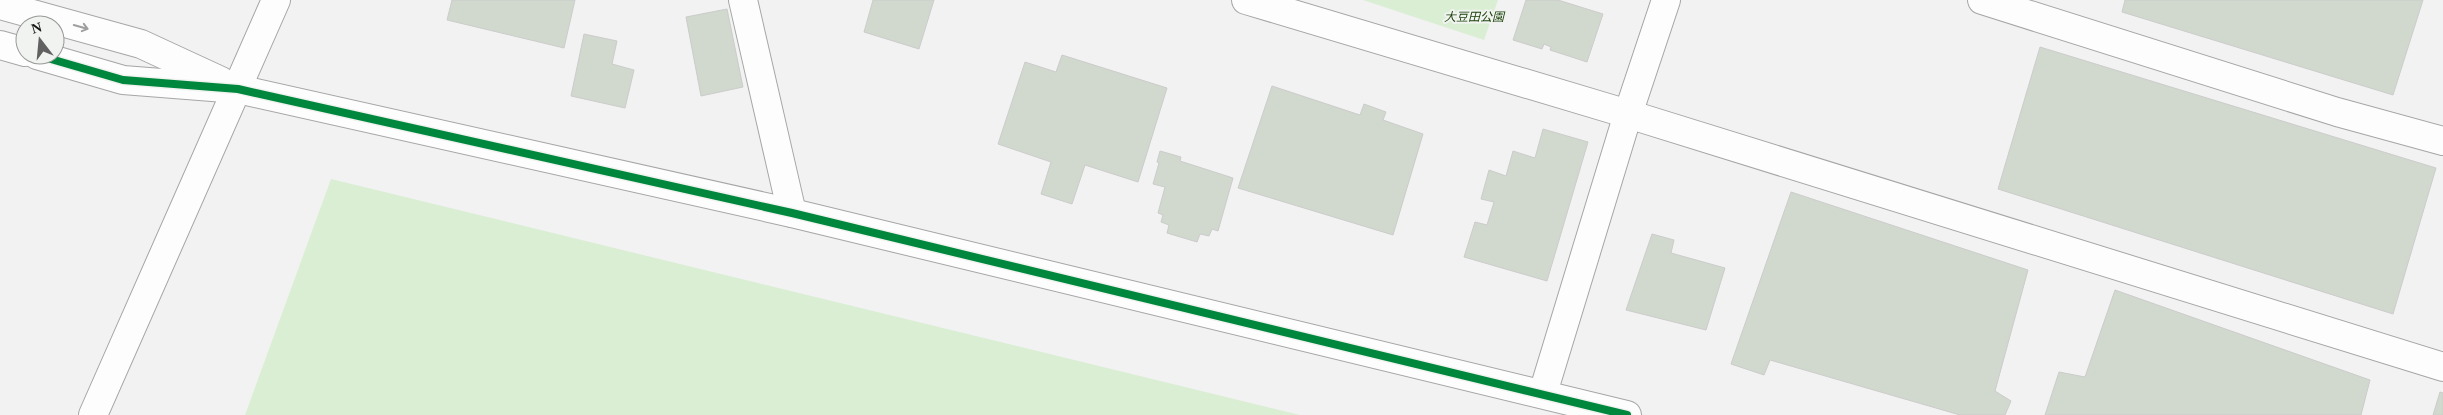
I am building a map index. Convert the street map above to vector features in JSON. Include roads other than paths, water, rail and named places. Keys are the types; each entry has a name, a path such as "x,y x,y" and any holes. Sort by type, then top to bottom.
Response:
{"street":[{"path":"93,415 276,0"},
{"path":"743,0 792,214"},
{"path":"1246,0 1628,114 2443,367"},
{"path":"1544,393 1628,114 1666,0"},
{"path":"1982,0 2337,112 2443,141"},
{"path":"0,5 140,44 238,89"},
{"path":"0,45 15,49"},
{"path":"65,63 123,80 238,89 792,214 1544,393 1627,415"}],"park label":[{"name":"大豆田公園","path":"1474,17"}]}
